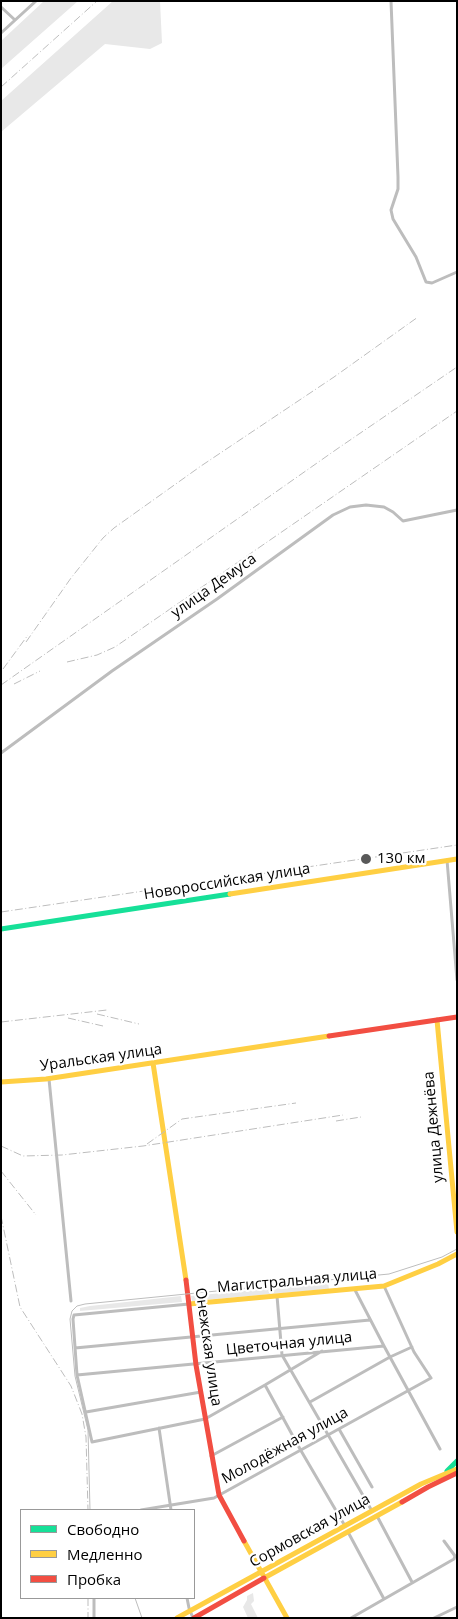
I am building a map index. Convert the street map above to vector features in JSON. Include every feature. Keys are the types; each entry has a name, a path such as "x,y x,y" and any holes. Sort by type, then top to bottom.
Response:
{"main road":[{"name":"Новороссийская улица","path":"1,929 457,859"},
{"name":"Уральская улица","path":"1,1083 49,1079 457,1017"},
{"name":"улица Дежнёва","path":"437,1020 457,1232"},
{"name":"Онежская улица","path":"153,1063 189,1304 196,1365 219,1495 287,1618"},
{"name":"Магистральная улица","path":"189,1304 384,1286 438,1264 457,1254"},
{"path":"434,1478 450,1469 457,1461"},
{"name":"Сормовская улица","path":"177,1618 263,1575 347,1529 377,1516 402,1502 434,1478 457,1469"},
{"name":"Сормовская улица","path":"347,1529 372,1511 426,1484 457,1474"},
{"name":"Сормовская улица","path":"193,1618 263,1575"}],"street":[{"path":"1,33 36,1"},
{"path":"391,1 398,177 398,189 391,210 393,219 416,257 426,282 432,283 457,272"},
{"path":"1,7 16,20"},
{"name":"улица Демуса","path":"1,753 112,671 217,599 333,515 350,507 366,505 384,507 403,521 457,510"},
{"path":"447,860 457,980"},
{"path":"49,1079 70,1301"},
{"path":"310,1402 390,1357 412,1347 384,1286"},
{"path":"355,1290 440,1449"},
{"path":"277,1295 282,1355 372,1511"},
{"name":"Магистральная улица","path":"75,1348 74,1316 189,1304"},
{"path":"322,1351 205,1419 92,1442 77,1375 75,1348 370,1320"},
{"name":"Цветочная улица","path":"77,1375 384,1346"},
{"name":"Молодёжная улица","path":"147,1509 214,1498 431,1378 412,1347"},
{"path":"266,1385 384,1599"},
{"path":"86,1412 201,1392"},
{"path":"211,1456 282,1417"},
{"path":"159,1428 171,1509"},
{"path":"339,1429 372,1487"},
{"path":"377,1516 412,1582"},
{"path":"351,1618 454,1559 455,1556 444,1541"},
{"path":"94,1599 94,1618"},
{"path":"187,1599 193,1618"},
{"path":"434,1618 457,1607"}],"shaded area":[{"path":"44,1 78,1 1,69 1,41"},
{"path":"113,1 160,1 162,43 150,49 105,44 1,132 1,101"},
{"path":"328,1283 329,1289 192,1301 191,1296"},
{"path":"181,1296 182,1302 80,1311 80,1308 90,1306"},
{"path":"253,1593 254,1601 251,1604 258,1618 248,1618 243,1607 247,1596"}],"tram line":[{"path":"90,1509 88,1430 75,1376 70,1319 72,1311 77,1306 389,1274 442,1257 457,1249"},
{"path":"135,1599 142,1618"}],"railway":[{"path":"1,87 97,1"},
{"path":"26,642 71,578 103,538 114,528 418,317"},
{"path":"1,685 457,367"},
{"path":"67,662 97,655 115,647 457,411"},
{"path":"3,669 28,635"},
{"path":"14,684 40,671"},
{"path":"1,912 457,845"},
{"path":"1,1022 107,1010"},
{"path":"97,1014 139,1024"},
{"path":"68,1018 103,1026"},
{"path":"147,1144 182,1119 296,1103"},
{"path":"1,1146 23,1156 62,1155 143,1146 343,1115"},
{"path":"336,1121 361,1117"},
{"path":"1,1171 36,1215"},
{"path":"1,1216 20,1307 71,1386 82,1414 86,1437 88,1509"},
{"path":"88,1599 88,1618"}],"traffic: fast":[{"path":"1,929 230,894"},
{"path":"447,1471 457,1461"}],"traffic: slow":[{"path":"230,894 457,859"},
{"path":"437,1020 457,1232"},
{"path":"1,1082 46,1079 329,1036"},
{"path":"153,1063 186,1280"},
{"path":"189,1304 384,1286 438,1264 457,1254"},
{"path":"177,1618 421,1484 457,1469"},
{"path":"264,1578 402,1502"},
{"path":"244,1541 287,1618"}],"traffic: jam":[{"path":"329,1036 457,1017"},
{"path":"186,1280 196,1365 219,1495 244,1541"},
{"path":"402,1502 457,1473"},
{"path":"194,1618 264,1578"}],"place":[{"name":"130 км","path":"366,859"}]}
